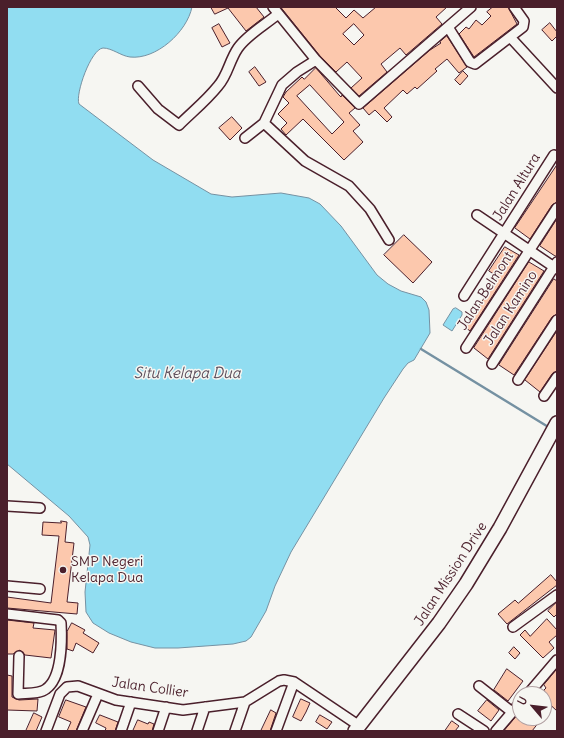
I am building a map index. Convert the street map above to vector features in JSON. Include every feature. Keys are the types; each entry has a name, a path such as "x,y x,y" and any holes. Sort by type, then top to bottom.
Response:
{"street":[{"path":"138,86 158,109 179,125 196,111 219,85 228,72 228,65 240,45 275,11 316,60 359,104 471,7"},
{"path":"448,27 472,64 477,63 522,27 524,23 514,7"},
{"path":"510,37 557,88"},
{"path":"245,138 264,123 282,85 297,72 316,60"},
{"path":"264,123 305,161 349,186 370,209 389,240"},
{"name":"Jalan Altura","path":"464,296 554,155"},
{"name":"Jalan Belmont","path":"466,348 557,208"},
{"path":"477,215 556,266"},
{"name":"Jalan Kamino","path":"492,364 556,266"},
{"path":"518,380 557,320"},
{"path":"544,396 557,377"},
{"name":"Jalan Mission Drive","path":"357,728 439,622 466,584 500,528 557,423"},
{"path":"7,506 40,508"},
{"path":"7,586 40,589"},
{"path":"513,627 557,595"},
{"path":"7,614 58,620 61,623 59,667 55,679 46,689 41,692 18,694 19,656"},
{"path":"535,686 557,660"},
{"name":"Jalan Collier","path":"46,731 64,689 72,686 116,700 182,710 244,702 279,681 284,680 294,682"},
{"path":"276,731 294,682 357,728"},
{"path":"479,686 512,712 496,731"},
{"path":"82,731 98,694"},
{"path":"121,731 131,702"},
{"path":"235,731 244,702"},
{"path":"158,731 166,707"},
{"path":"197,731 205,707"},
{"path":"458,714 484,731"}],"water":[{"name":"Situ Kelapa Dua","path":"7,7 192,7 184,26 177,35 160,49 150,54 140,57 130,57 106,48 98,50 85,73 79,91 79,104 153,160 211,194 232,197 281,193 309,198 320,204 341,226 377,275 388,284 401,291 421,297 426,302 429,310 430,333 414,360 408,363 403,369 384,398 291,552 275,586 266,611 251,637 246,641 233,644 155,648 131,642 109,633 93,623 86,612 85,592 90,545 88,537 69,516 7,464"},
{"path":"456,308 462,312 462,315 452,331 443,325 453,309"}],"building":[{"path":"211,7 256,7 264,17 246,31 228,8 215,14"},
{"path":"281,7 335,7 346,18 354,10 363,18 376,7 447,7 436,17 442,24 406,55 400,48 381,64 387,72 359,96 351,88 362,78 347,62 336,72 320,56","holes":["354,24 364,35 354,45 343,34"]},
{"path":"493,7 508,7 517,24 474,57 459,34 466,27 469,29 476,20 482,25 491,16 487,12"},
{"path":"550,23 557,32 557,36 552,41 542,30"},
{"path":"219,24 230,43 222,47 212,28"},
{"path":"447,36 467,67 459,73 447,59 435,69 437,71 417,89 415,87 407,94 403,90 384,108 392,117 387,122 375,110 369,115 363,108 430,50 441,43 440,42"},
{"path":"255,67 266,82 259,86 249,72"},
{"path":"316,68 339,95 341,97 342,95 355,108 349,113 360,125 353,131 363,142 344,160 303,119 286,135 281,129 287,123 278,114 289,103 283,97 286,92 302,77 304,79","holes":["310,85 344,122 332,134 297,96"]},
{"path":"463,71 468,76 460,85 455,80"},
{"path":"232,117 242,128 230,140 219,128"},
{"path":"557,165 557,202 552,205 530,239 515,228"},
{"path":"557,219 557,256 555,256 540,246"},
{"path":"404,235 432,262 413,283 384,255"},
{"path":"505,247 519,255 470,331 465,327 498,277 489,271"},
{"path":"529,262 544,271 488,359 474,348"},
{"path":"554,279 557,281 557,314 552,317 514,375 499,365"},
{"path":"557,331 557,371 552,374 540,392 525,380"},
{"name":"SMP Negeri Kelapa Dua","path":"61,521 67,522 65,542 74,543 67,602 78,603 77,614 7,608 7,597 51,603 59,536 42,535 43,522 61,523"},
{"path":"551,575 557,582 557,585 507,624 498,614 515,600 518,603"},
{"path":"557,602 557,614 554,617 548,611"},
{"path":"547,619 557,630 557,635 549,642 554,648 543,658 520,635 525,630 530,636"},
{"path":"7,620 34,623 33,628 55,630 51,658 25,655 20,650 13,654 7,654"},
{"path":"72,623 85,630 83,633 99,643 93,653 76,643 73,651 67,649 67,632"},
{"path":"514,647 520,653 515,659 509,653"},
{"path":"507,669 523,681 519,686 512,686 512,696 508,701 494,690"},
{"path":"557,669 557,711 552,706 552,686 544,685"},
{"path":"7,675 12,676 12,697 19,700 38,699 37,711 7,710"},
{"path":"301,699 310,703 301,721 293,717"},
{"path":"66,700 86,707 76,731 67,731 71,722 59,717"},
{"path":"487,700 499,710 491,721 478,711"},
{"path":"271,710 276,713 270,731 261,731"},
{"path":"34,713 42,717 36,731 26,731"},
{"path":"100,715 118,722 115,731 105,731 106,728 96,723"},
{"path":"320,715 332,722 327,729 316,722"},
{"path":"138,720 148,724 149,722 154,724 152,731 133,731"},
{"path":"452,721 459,726 455,731 445,731"},
{"path":"512,722 512,726 536,726 532,731 504,731"}],"waterway":[{"path":"421,349 550,428"}],"place":[{"name":"SMP Negeri Kelapa Dua","path":"63,570"}]}
